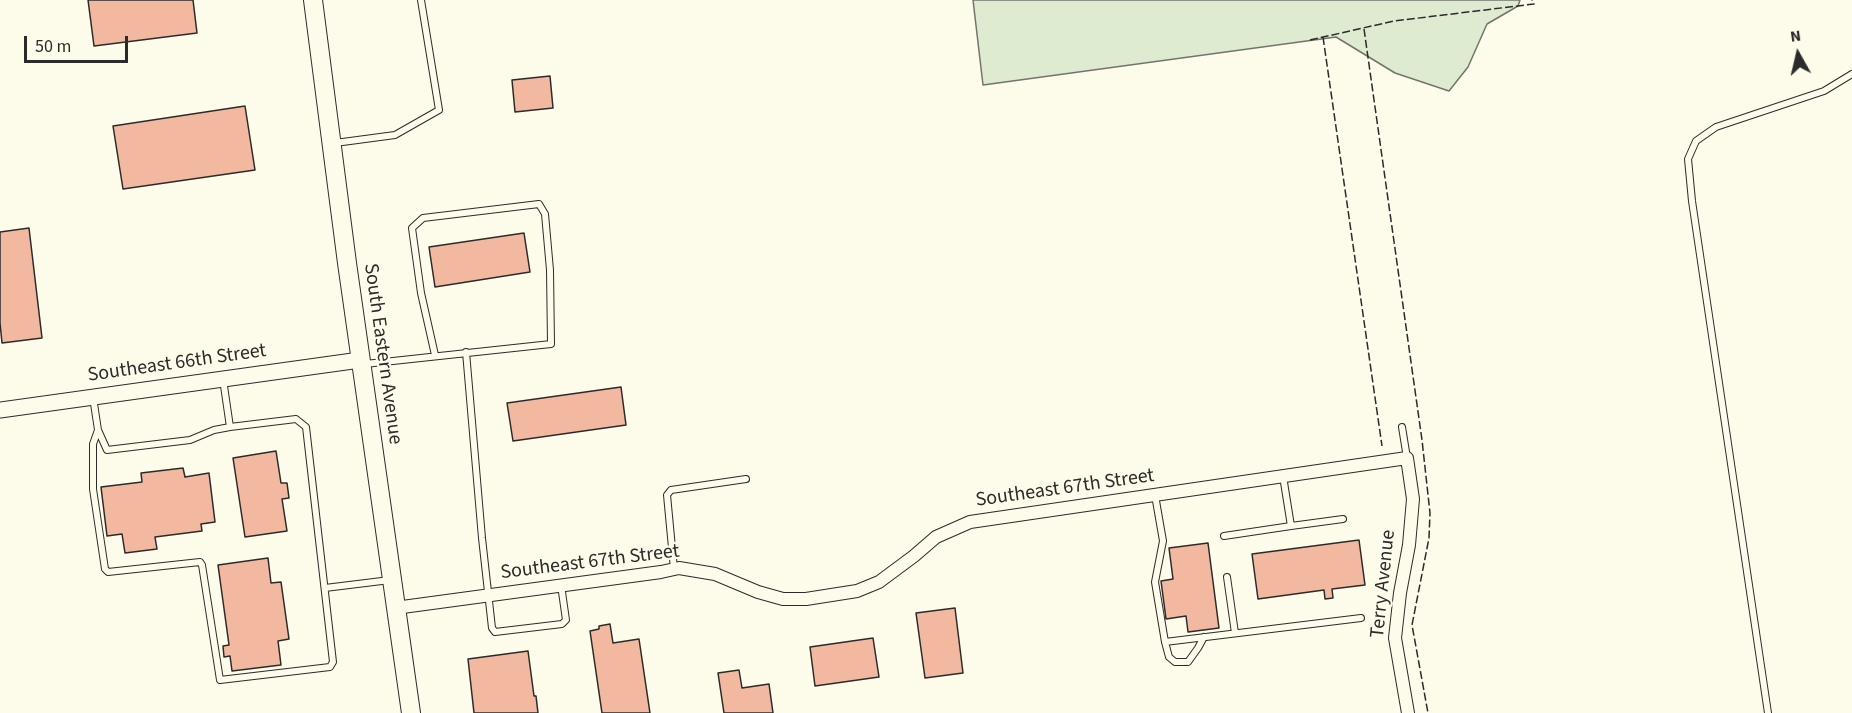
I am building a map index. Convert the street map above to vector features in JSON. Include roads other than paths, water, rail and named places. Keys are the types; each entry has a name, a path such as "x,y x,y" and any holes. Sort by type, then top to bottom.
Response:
{"main road":[{"name":"South Eastern Avenue","path":"313,0 411,713"}],"street":[{"name":"Southeast 66th Street","path":"0,410 361,362"},
{"name":"Southeast 67th Street","path":"395,608 680,568 715,574 758,592 783,598 806,598 857,591 879,582 936,537 970,522 1407,458"},
{"name":"Terry Avenue","path":"1407,458 1413,499 1409,545 1395,638 1408,713"}],"lane":[{"path":"332,143 395,135 439,110 421,0"},
{"path":"1768,713 1692,201 1689,159 1696,141 1716,127 1824,91 1852,74"},
{"path":"361,362 435,355 466,352 551,344 550,270 545,214 540,204 423,218 412,228 421,293 435,355"},
{"path":"466,352 492,628 495,632 562,624 566,620 561,585"},
{"path":"223,379 230,427"},
{"path":"93,397 98,430 107,450 190,440 214,430 296,419 306,427 333,662 330,667 220,680 200,562 111,573 105,569 93,489 93,444 98,430"},
{"path":"1402,427 1407,458"},
{"path":"1283,476 1291,526"},
{"path":"674,569 667,495 671,490 746,479"},
{"path":"1155,495 1163,541 1155,582 1168,657 1175,662 1188,662 1204,638"},
{"path":"1224,536 1343,519"},
{"path":"1227,577 1235,633"},
{"path":"325,588 391,580"},
{"path":"1166,642 1361,618"}]}
